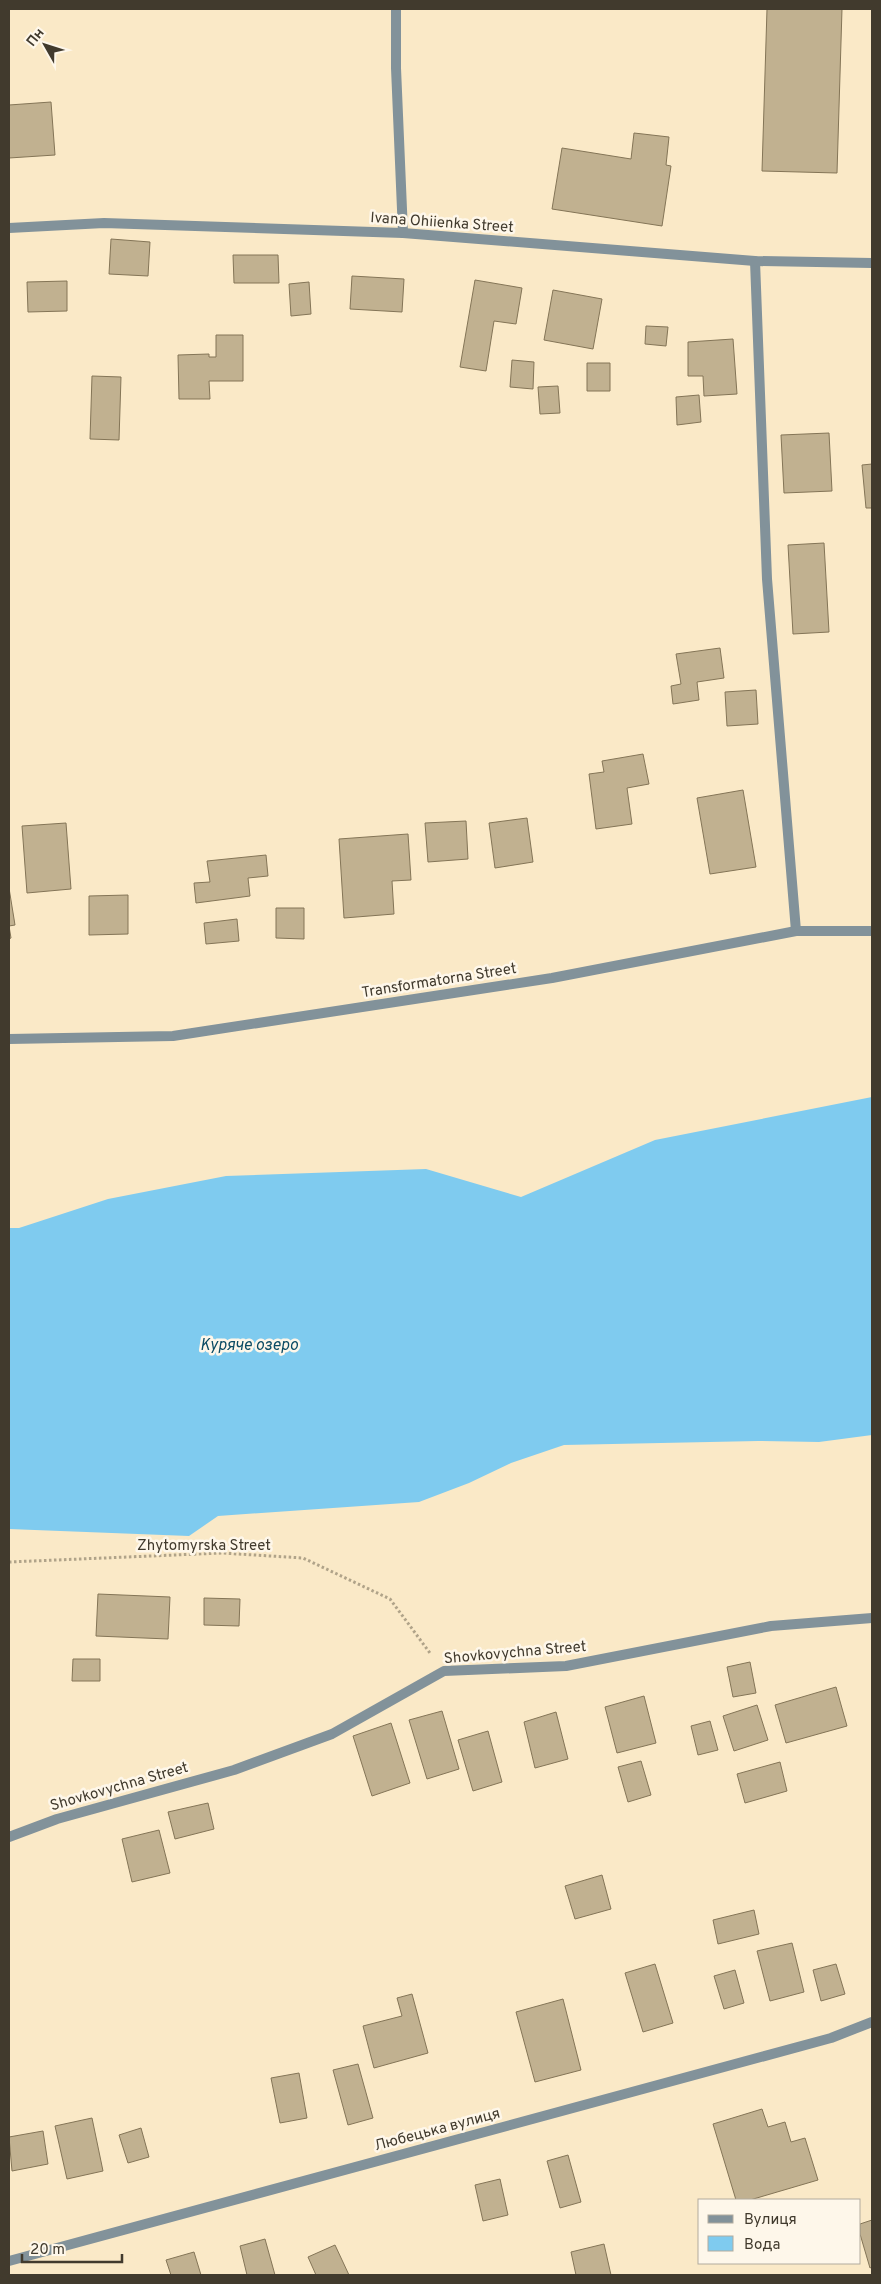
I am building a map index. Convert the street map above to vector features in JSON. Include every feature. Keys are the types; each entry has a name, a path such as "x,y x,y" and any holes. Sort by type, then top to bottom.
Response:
{"street":[{"path":"396,9 396,68 403,233"},
{"name":"Ivana Ohiienka Street","path":"9,228 104,223 403,233 755,261 872,263"},
{"path":"755,261 767,580 796,931"},
{"name":"Transformatorna Street","path":"9,1039 174,1036 552,978 796,931 872,931"},
{"name":"Shovkovychna Street","path":"9,1837 57,1819 234,1770 323,1737 444,1671 566,1666 771,1626 872,1618"},
{"name":"Любецька вулиця","path":"9,2261 831,2038 872,2022"}],"path":[{"name":"Zhytomyrska Street","path":"9,1562 222,1553 303,1558 390,1599 444,1671"}],"water":[{"name":"Куряче озеро","path":"872,1097 872,1435 819,1442 758,1441 564,1445 511,1463 469,1483 419,1502 218,1516 189,1536 9,1529 9,1228 19,1228 108,1199 226,1176 426,1169 521,1197 655,1140"}],"building":[{"path":"767,9 842,9 837,173 762,171"},
{"path":"51,102 55,155 9,158 9,105"},
{"path":"634,133 669,137 666,165 671,166 662,226 552,209 562,148 631,159"},
{"path":"111,239 150,242 148,276 109,274"},
{"path":"233,255 278,255 279,283 234,283"},
{"path":"352,276 404,279 402,312 350,309"},
{"path":"475,280 522,288 516,324 494,321 486,371 460,367"},
{"path":"67,281 67,311 28,312 27,282"},
{"path":"309,282 311,314 291,316 289,284"},
{"path":"553,290 602,299 593,349 544,340"},
{"path":"646,326 668,327 666,346 645,344"},
{"path":"216,335 243,335 243,381 209,381 210,399 179,399 178,355 209,354 209,357 216,357"},
{"path":"733,339 737,394 704,396 703,376 688,376 688,342"},
{"path":"512,360 534,362 533,389 510,387"},
{"path":"587,363 610,363 610,391 587,391"},
{"path":"92,376 121,377 119,440 90,439"},
{"path":"558,386 560,413 540,414 538,387"},
{"path":"699,395 701,422 677,425 676,397"},
{"path":"829,433 832,491 784,493 781,435"},
{"path":"872,464 872,508 866,508 862,465"},
{"path":"824,543 829,632 793,634 788,545"},
{"path":"720,648 724,678 697,682 699,700 673,704 671,686 681,684 676,654"},
{"path":"756,690 758,724 727,726 725,692"},
{"path":"643,754 649,784 627,788 632,824 596,829 589,774 604,772 602,761"},
{"path":"743,790 756,867 710,874 697,798"},
{"path":"527,818 533,862 495,868 489,823"},
{"path":"466,821 468,859 428,862 425,823"},
{"path":"66,823 71,889 27,893 22,826"},
{"path":"408,834 411,880 392,881 394,914 344,918 339,839"},
{"path":"266,855 268,876 248,878 250,896 196,903 194,883 210,882 207,861"},
{"path":"9,888 15,925 9,926"},
{"path":"128,895 128,934 89,935 89,896"},
{"path":"276,908 304,908 304,939 276,938"},
{"path":"237,919 239,941 206,944 204,923"},
{"path":"98,1594 170,1597 168,1639 96,1636"},
{"path":"204,1598 240,1599 239,1626 204,1625"},
{"path":"73,1659 100,1659 100,1681 72,1681"},
{"path":"750,1662 756,1693 733,1697 727,1667"},
{"path":"836,1687 847,1726 786,1743 775,1705"},
{"path":"644,1696 656,1743 617,1753 605,1707"},
{"path":"757,1705 768,1740 734,1751 723,1716"},
{"path":"442,1711 459,1769 427,1779 409,1720"},
{"path":"556,1712 568,1759 535,1768 524,1722"},
{"path":"710,1721 718,1750 698,1755 691,1726"},
{"path":"391,1723 410,1783 372,1796 353,1736"},
{"path":"488,1731 502,1782 473,1791 458,1740"},
{"path":"641,1761 651,1795 628,1802 618,1767"},
{"path":"780,1762 787,1791 745,1803 737,1774"},
{"path":"208,1803 214,1829 175,1839 168,1812"},
{"path":"159,1830 170,1873 132,1882 122,1839"},
{"path":"602,1875 611,1909 575,1919 565,1886"},
{"path":"754,1910 759,1934 718,1944 713,1920"},
{"path":"792,1943 804,1992 770,2001 757,1951"},
{"path":"655,1964 673,2023 643,2032 625,1973"},
{"path":"836,1964 845,1994 821,2001 813,1970"},
{"path":"735,1970 744,2003 724,2009 714,1976"},
{"path":"412,1994 428,2053 374,2068 363,2026 402,2016 397,1998"},
{"path":"563,1999 581,2070 535,2082 516,2012"},
{"path":"358,2064 373,2118 348,2125 333,2070"},
{"path":"299,2073 307,2118 280,2123 271,2078"},
{"path":"762,2109 768,2127 785,2122 791,2142 805,2138 818,2180 753,2199 736,2199 713,2124"},
{"path":"92,2118 103,2171 67,2179 55,2126"},
{"path":"141,2128 149,2157 128,2163 119,2135"},
{"path":"43,2131 48,2164 12,2171 9,2137"},
{"path":"568,2155 581,2202 560,2208 547,2161"},
{"path":"500,2179 508,2215 483,2221 475,2185"},
{"path":"872,2220 872,2267 870,2268 861,2237 861,2224"},
{"path":"265,2239 275,2275 247,2275 240,2246"},
{"path":"604,2244 611,2275 576,2275 571,2252"},
{"path":"335,2245 349,2275 316,2275 308,2257"},
{"path":"194,2252 201,2275 171,2275 166,2260"}]}
